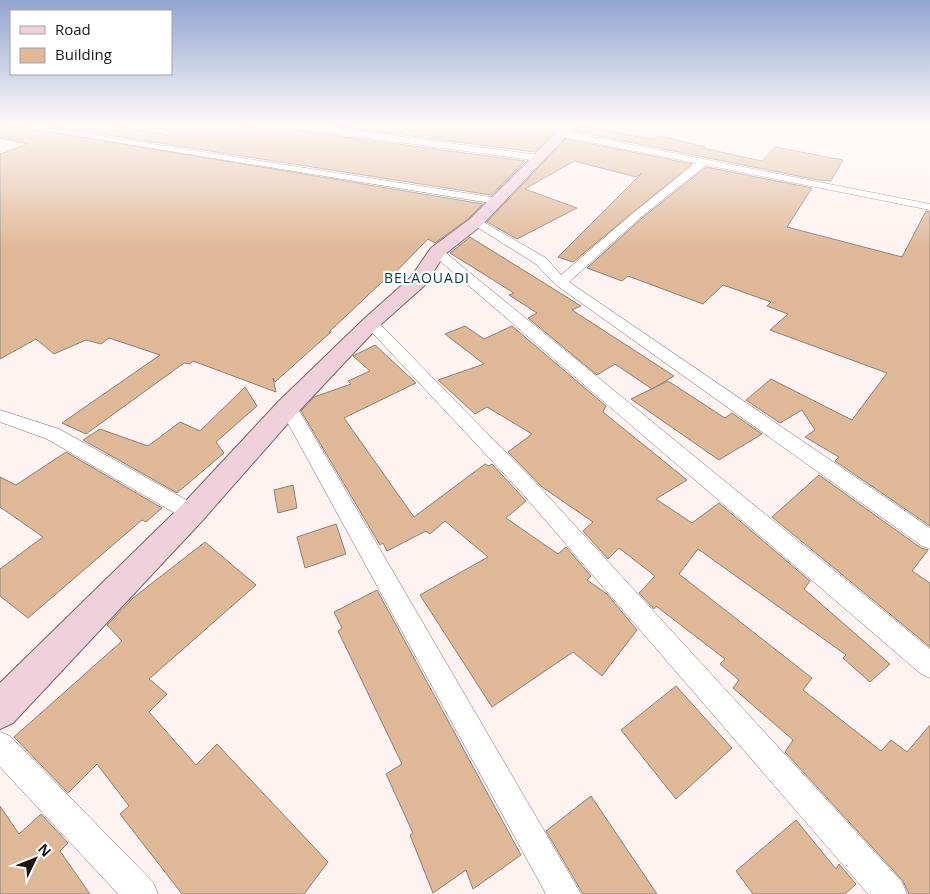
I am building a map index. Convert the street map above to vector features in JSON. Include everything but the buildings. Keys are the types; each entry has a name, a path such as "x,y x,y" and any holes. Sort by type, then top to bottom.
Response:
{"main road":[{"path":"0,710 192,513 288,407 371,323 418,281 437,252 476,222 530,167"}],"street":[{"path":"279,167 497,201"},
{"path":"561,282 637,216 698,167"},
{"path":"728,167 930,207"},
{"path":"476,222 541,261 561,282 930,540"},
{"path":"437,252 930,664"},
{"path":"371,323 528,487 890,894"},
{"path":"288,407 564,894"},
{"path":"0,416 53,434 192,513"},
{"path":"0,746 141,894"}],"district":[{"name":"BELAOUADI","path":"427,277"}]}
